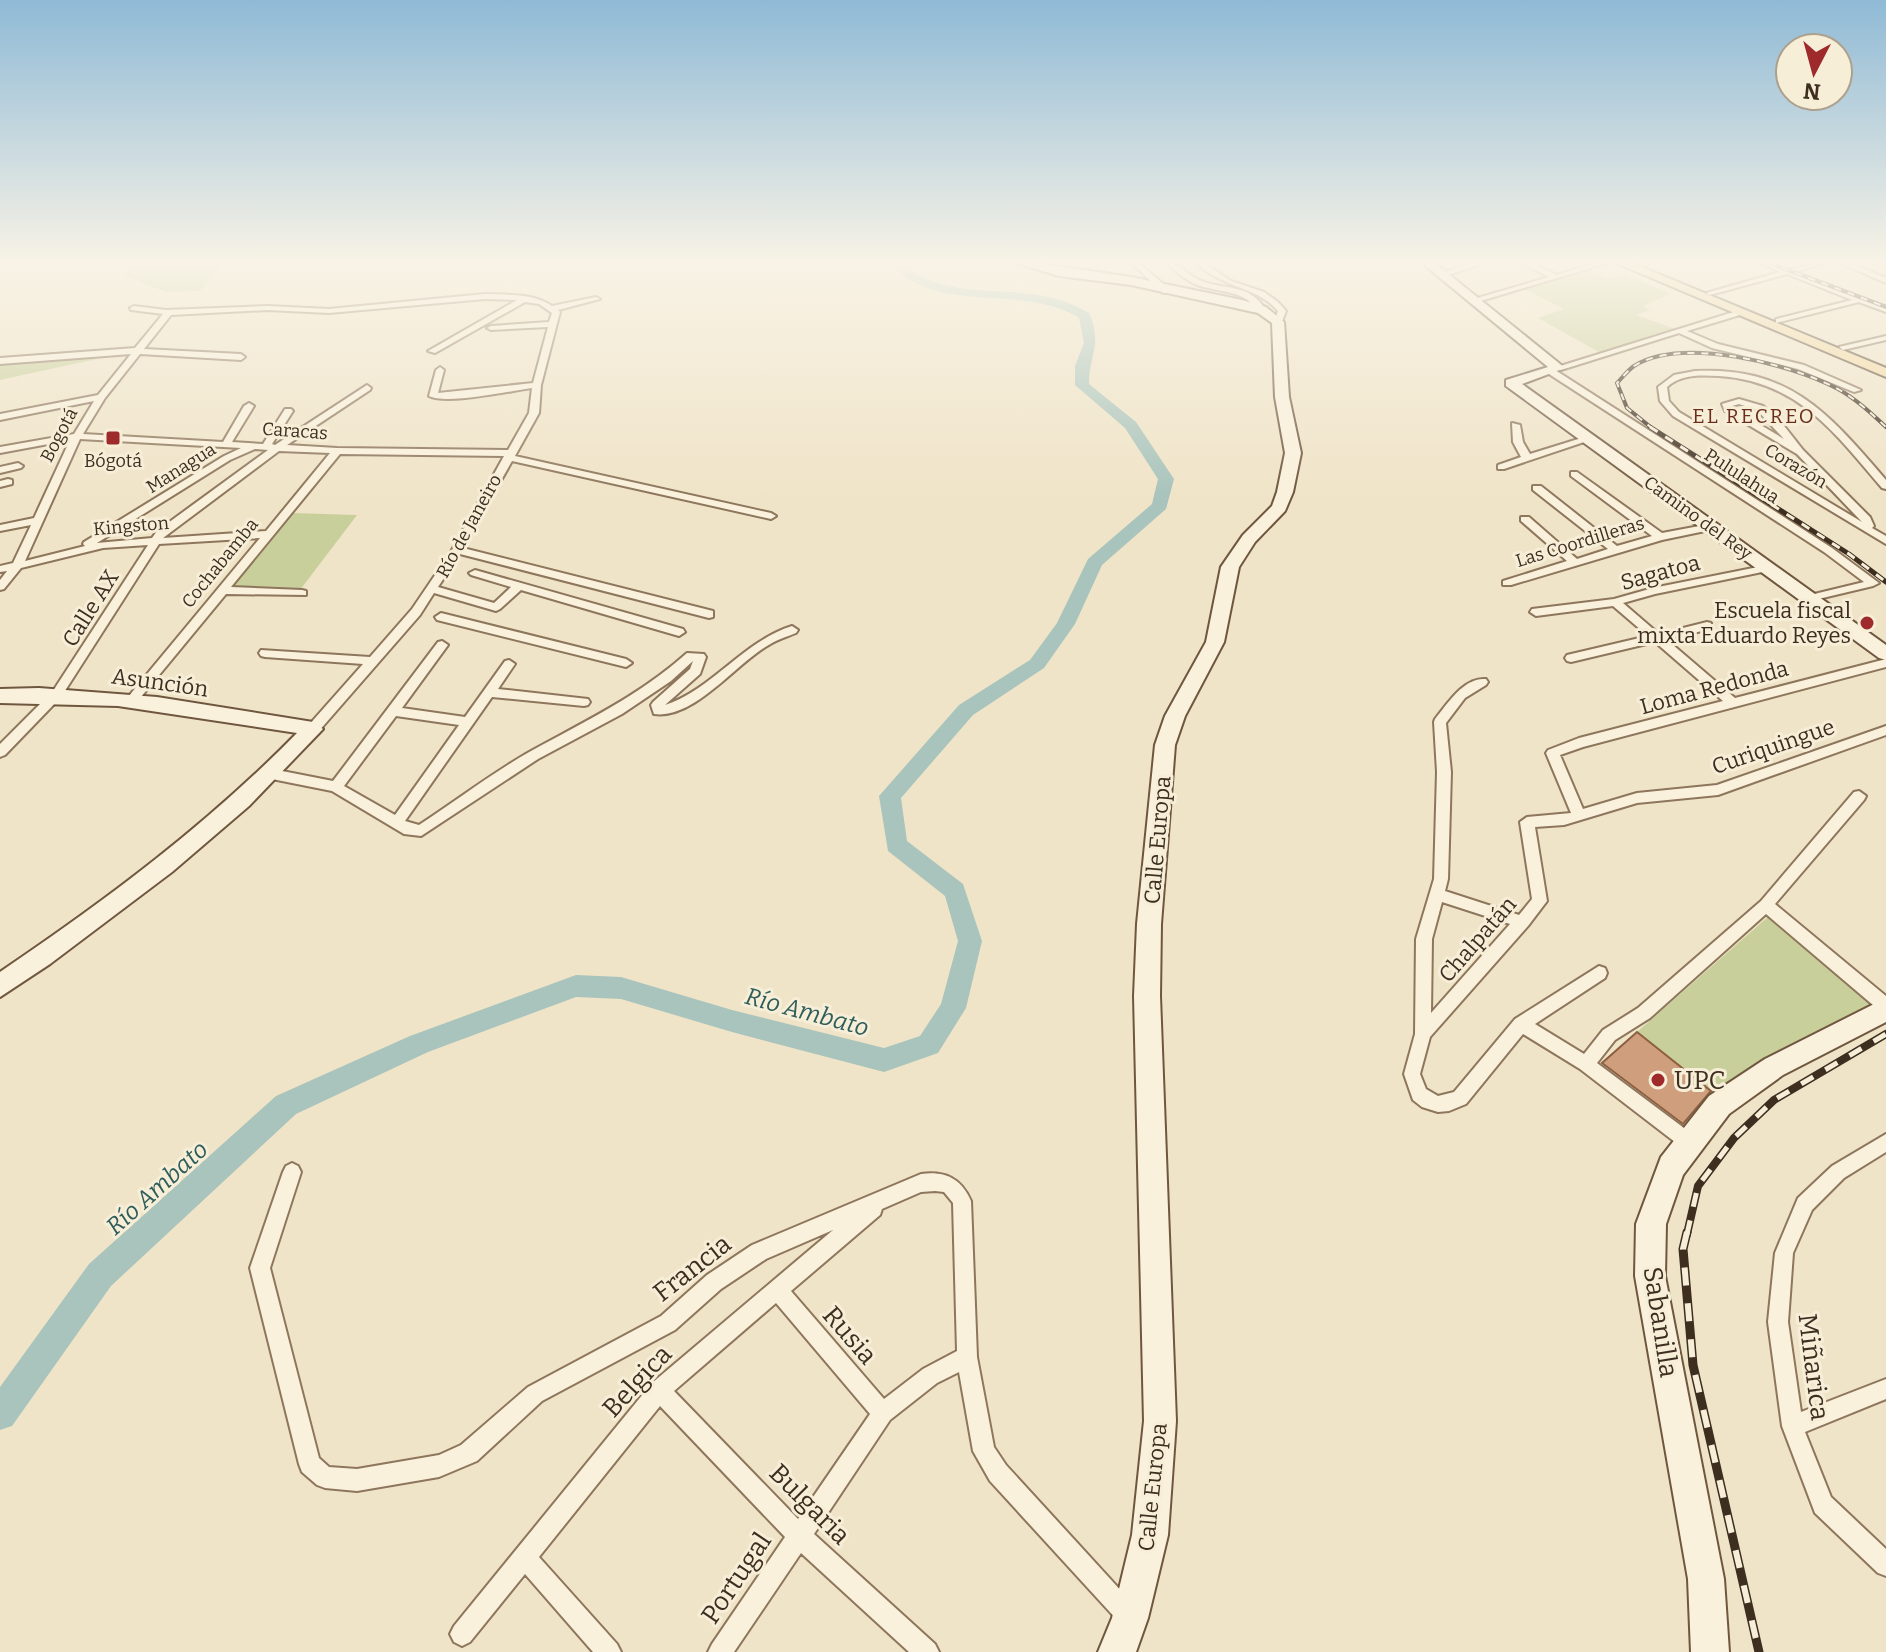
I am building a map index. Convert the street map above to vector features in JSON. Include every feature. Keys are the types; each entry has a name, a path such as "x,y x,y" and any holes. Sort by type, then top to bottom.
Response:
{"main road":[{"path":"1807,340 1886,373"},
{"path":"1826,340 1886,365"}],"street":[{"name":"Bogotá","path":"0,587 17,566 77,436 101,397 145,340"},
{"path":"432,351 451,340"},
{"name":"Río de Janeiro","path":"0,986 69,939 189,845 272,774 374,661 433,589 534,413 548,340"},
{"name":"Calle Europa","path":"1117,1652 1130,1618 1150,1535 1160,1421 1147,996 1149,924 1165,745 1175,716 1215,642 1230,567 1249,539 1279,508 1285,492 1293,453 1274,340"},
{"path":"1521,340 1555,370 1652,340"},
{"path":"1702,340 1801,367 1857,390"},
{"path":"1843,347 1876,340"},
{"path":"0,361 135,351 241,357"},
{"path":"440,370 433,396 467,395 485,390 537,385"},
{"name":"Camino del Rey","path":"1555,370 1511,383 1886,654"},
{"name":"Pululahua","path":"1555,370 1873,583 1810,598"},
{"path":"1771,384 1782,372"},
{"name":"Corazón","path":"1870,530 1676,414 1661,393 1667,381 1689,374 1718,373 1771,384 1800,397 1823,413 1886,486"},
{"name":"Calle AX","path":"0,752 57,694 122,597 154,541 177,520 279,446 367,388"},
{"path":"0,417 101,397"},
{"path":"1800,452 1728,409 1727,404 1747,402 1760,406 1866,519 1870,530 1886,541"},
{"path":"227,443 249,406"},
{"path":"263,445 288,411"},
{"path":"1515,425 1518,442 1527,458"},
{"name":"Caracas","path":"0,450 77,436 337,451 510,455 771,516"},
{"path":"1501,467 1588,439"},
{"name":"Managua","path":"80,549 227,458 263,445"},
{"name":"Cochabamba","path":"132,700 337,451"},
{"path":"0,470 18,466"},
{"path":"1574,474 1660,537"},
{"path":"1537,488 1615,550"},
{"path":"1525,519 1574,562"},
{"path":"0,528 36,521"},
{"name":"Las Coordilleras","path":"1507,583 1660,537 1710,527"},
{"name":"Kingston","path":"0,569 49,560 80,549 267,534"},
{"path":"457,550 709,614"},
{"name":"Sagatoa","path":"1615,602 1653,591 1768,568"},
{"path":"475,573 679,632"},
{"path":"478,625 517,587"},
{"path":"433,589 496,607"},
{"path":"222,590 302,593"},
{"path":"1536,612 1615,602"},
{"name":"Sagatoa","path":"1615,602 1733,703"},
{"path":"441,617 626,663"},
{"path":"1571,658 1707,626"},
{"path":"272,774 336,787 409,830 421,831 533,756 618,711 667,678 691,656 700,657 696,671 657,705 658,711 670,708 716,682 725,671 764,643 792,630"},
{"path":"336,787 442,645"},
{"path":"265,653 374,661"},
{"name":"Loma Redonda","path":"1578,814 1553,753 1579,743 1886,663"},
{"path":"397,822 509,664"},
{"path":"1482,682 1461,695 1440,722 1444,772 1441,879 1424,939 1423,1034 1412,1074 1425,1100 1450,1104 1460,1098 1521,1024 1599,973"},
{"path":"488,692 584,702"},
{"name":"Asunción","path":"0,696 57,694 132,700 313,729"},
{"path":"392,711 468,722"},
{"name":"Curiquingue","path":"1578,814 1637,798 1718,790 1886,730"},
{"path":"1586,1064 1609,1035 1644,1013 1766,905 1859,796"},
{"name":"Chalpatán","path":"1423,1034 1540,901 1526,824 1564,820 1578,814"},
{"path":"1438,895 1523,922"},
{"path":"1766,905 1886,1008"},
{"name":"Sabanilla","path":"1710,1652 1706,1579 1650,1276 1651,1224 1671,1167 1729,1096 1774,1067 1886,1008"},
{"path":"1521,1024 1586,1064 1690,1143"},
{"name":"Miñarica","path":"1886,1142 1838,1172 1805,1204 1784,1253 1778,1322 1793,1426 1823,1505 1886,1565"},
{"name":"Francia","path":"292,1172 260,1268 310,1464 325,1477 357,1480 439,1466 469,1453 535,1394 668,1323 714,1282 759,1252 921,1183 942,1180 954,1187 962,1201 967,1357 984,1451 998,1473 1130,1618"},
{"name":"Belgica","path":"462,1634 526,1559 659,1390 886,1198"},
{"name":"Rusia","path":"777,1290 883,1413"},
{"name":"Portugal","path":"720,1652 883,1413 930,1376 967,1357"},
{"path":"1793,1426 1886,1389"},
{"name":"Bulgaria","path":"659,1390 798,1535 927,1652"},
{"path":"526,1559 609,1652"}],"green space":[{"path":"1577,340 1652,340 1604,355"},
{"path":"106,357 0,380 0,363"},
{"path":"293,513 357,515 300,590 232,588"},
{"path":"1769,916 1873,1004 1715,1094 1637,1032"}],"building":[{"name":"UPC","path":"1637,1032 1711,1091 1683,1124 1602,1063"}],"waterway":[{"name":"Río Ambato","path":"0,1414 100,1275 286,1105 419,1044 576,986 621,988 732,1021 884,1060 929,1045 953,1008 970,941 955,891 896,845 890,796 966,710 1037,664 1066,624 1094,563 1160,506 1166,479 1131,425 1082,385 1082,366 1090,340"}],"railway":[{"path":"1652,429 1627,408 1617,383 1634,366 1655,357 1680,353 1736,357 1793,371 1845,393 1886,427"},
{"path":"1652,429 1849,554 1886,582"},
{"path":"1687,1234 1698,1186 1734,1138 1774,1100 1886,1034"},
{"path":"1687,1232 1683,1249 1693,1365 1759,1652"}],"place":[{"name":"Bógotá","path":"113,438"},
{"name":"Escuela fiscal mixta Eduardo Reyes","path":"1867,623"},
{"name":"UPC","path":"1658,1080"}],"district":[{"name":"EL RECREO","path":"1754,416"}]}
